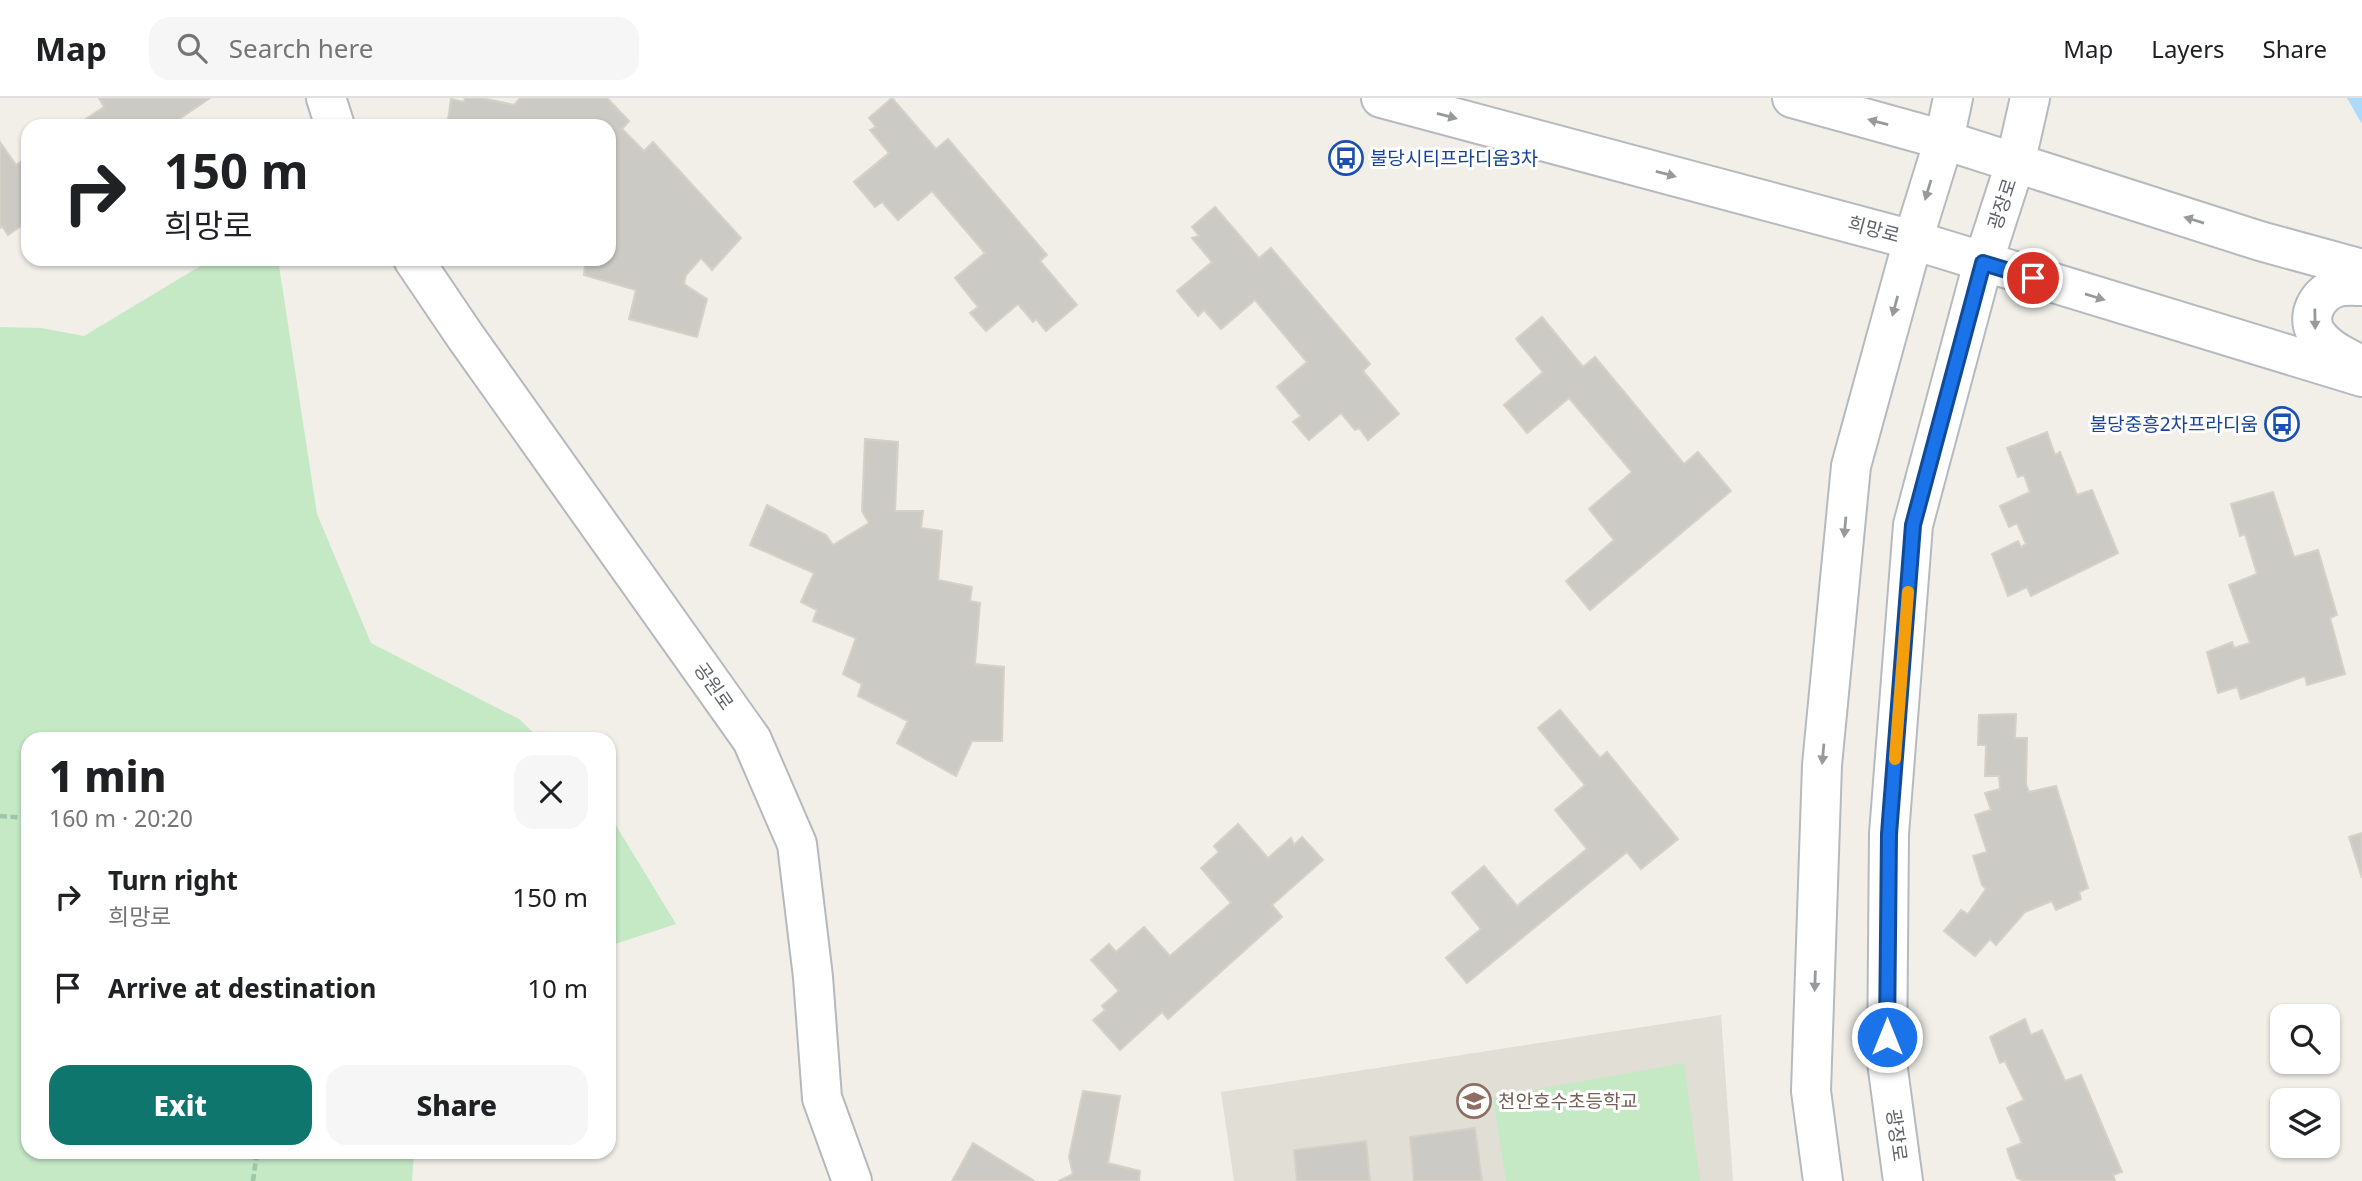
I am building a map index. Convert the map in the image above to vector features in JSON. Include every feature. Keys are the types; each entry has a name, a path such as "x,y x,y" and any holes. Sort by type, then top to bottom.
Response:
{"main road":[{"path":"326,98 333,119"},
{"name":"희망로","path":"1381,98 1913,240 2362,377"},
{"path":"1792,98 1944,140 2260,241 2362,269"},
{"path":"1823,1181 1811,1091 1824,751 1851,466 1913,240 1944,140 1953,98"},
{"name":"광장로","path":"1903,1181 1887,1062 1889,834 1913,525 1983,263 2015,164 2030,98"},
{"name":"공원로","path":"418,266 752,740 797,844 813,977 822,1098 852,1181"},
{"path":"2362,286 2344,286 2327,293 2313,310 2312,322 2315,331 2329,347 2362,366"}],"path":[{"path":"0,816 21,818"},
{"path":"253,1181 256,1159"}],"shaded area":[{"name":"천안호수초등학교","path":"1721,1015 1733,1181 1234,1181 1221,1092"}],"green space":[{"path":"200,266 279,266 317,514 371,643 519,719 533,732 21,732 21,1159 414,1159 412,1181 0,1181 0,327 41,328 84,336"},
{"path":"616,825 676,924 616,944"},
{"path":"1684,1063 1700,1181 1506,1181 1493,1097"}],"water":[{"path":"2347,98 2362,98 2362,124"}],"building":[{"path":"99,98 210,98 179,119 86,119 104,107"},
{"path":"465,98 482,98 514,105 520,98 607,98 629,121 622,129 644,151 653,142 741,238 712,270 701,258 686,275 684,284 707,299 697,337 629,319 636,290 584,275 585,266 616,266 616,119 448,119 451,99 464,102"},
{"path":"892,98 936,149 948,139 1047,255 1040,261 1077,305 1046,331 1036,319 1033,322 1018,304 986,331 970,313 978,307 955,278 985,253 932,191 898,220 882,202 875,207 854,182 889,153 870,130 876,127 869,118"},
{"path":"0,142 16,165 21,162 21,226 8,235 2,226 0,228"},
{"path":"1215,207 1259,258 1271,248 1370,364 1363,371 1399,414 1368,440 1359,428 1355,430 1341,413 1309,440 1293,422 1301,416 1277,387 1307,362 1255,300 1221,329 1204,310 1198,316 1177,291 1212,262 1192,238 1199,236 1192,227"},
{"path":"1542,317 1583,367 1595,357 1684,464 1698,452 1731,491 1590,610 1566,581 1614,540 1589,509 1632,472 1569,398 1527,433 1504,405 1543,372 1516,339"},
{"path":"2047,432 2055,455 2060,452 2077,495 2092,490 2118,553 2031,596 2027,587 2008,596 1992,554 2018,541 2021,547 2026,544 2017,523 2009,527 2000,506 2030,492 2024,475 2018,477 2007,448"},
{"path":"865,439 898,442 895,511 923,511 921,528 942,531 938,580 972,587 970,601 980,603 975,664 1004,667 1002,741 972,741 956,776 897,743 908,721 858,696 862,684 843,674 856,638 813,621 817,610 801,602 814,573 750,545 767,505 826,535 833,545 869,523 862,511"},
{"path":"2273,492 2294,557 2318,550 2337,615 2330,618 2345,674 2307,685 2305,676 2241,699 2237,687 2218,693 2207,652 2232,642 2234,648 2250,643 2229,585 2257,574 2245,534 2240,536 2231,504"},
{"path":"1560,710 1600,758 1607,752 1678,839 1641,869 1627,852 1467,983 1446,958 1481,929 1452,893 1484,866 1517,906 1587,849 1555,810 1585,785 1538,728"},
{"path":"2016,714 2015,738 2027,738 2026,784 2029,792 2056,786 2088,888 2079,892 2081,899 2056,910 2052,901 2025,912 1996,945 1990,939 1975,956 1944,931 1961,910 1968,914 1986,889 1982,885 1973,856 1987,852 1975,815 1991,810 1985,793 2000,789 1999,776 1985,776 1986,745 1978,745 1979,715"},
{"path":"1238,824 1268,858 1291,838 1294,845 1302,837 1323,860 1272,905 1282,917 1168,1019 1162,1012 1120,1050 1093,1020 1105,1010 1102,1006 1119,991 1091,960 1109,944 1116,952 1144,927 1170,956 1231,903 1201,868 1219,852 1214,846"},
{"path":"2362,833 2362,878 2349,837"},
{"path":"2025,1019 2031,1035 2042,1030 2065,1081 2081,1075 2122,1172 2113,1175 2115,1181 2024,1181 2017,1178 2007,1149 2022,1143 2007,1108 2024,1100 2005,1061 2000,1063 1990,1037"},
{"path":"1083,1091 1120,1096 1108,1163 1140,1171 1139,1181 1059,1181 1073,1174 1069,1157"},
{"path":"1475,1128 1482,1181 1414,1181 1410,1137"},
{"path":"1366,1141 1370,1181 1297,1181 1294,1150"},
{"path":"973,1143 1033,1180 1034,1181 952,1181"}],"slow traffic":[{"path":"1895,759 1908,592"}],"place":[{"name":"불당시티프라디움3차","path":"1346,158"},
{"name":"불당중흥2차프라디움","path":"2282,424"},
{"name":"천안호수초등학교","path":"1474,1101"}],"route":[{"path":"1887,1037 1889,834 1913,525 1983,263 2033,278"}]}
